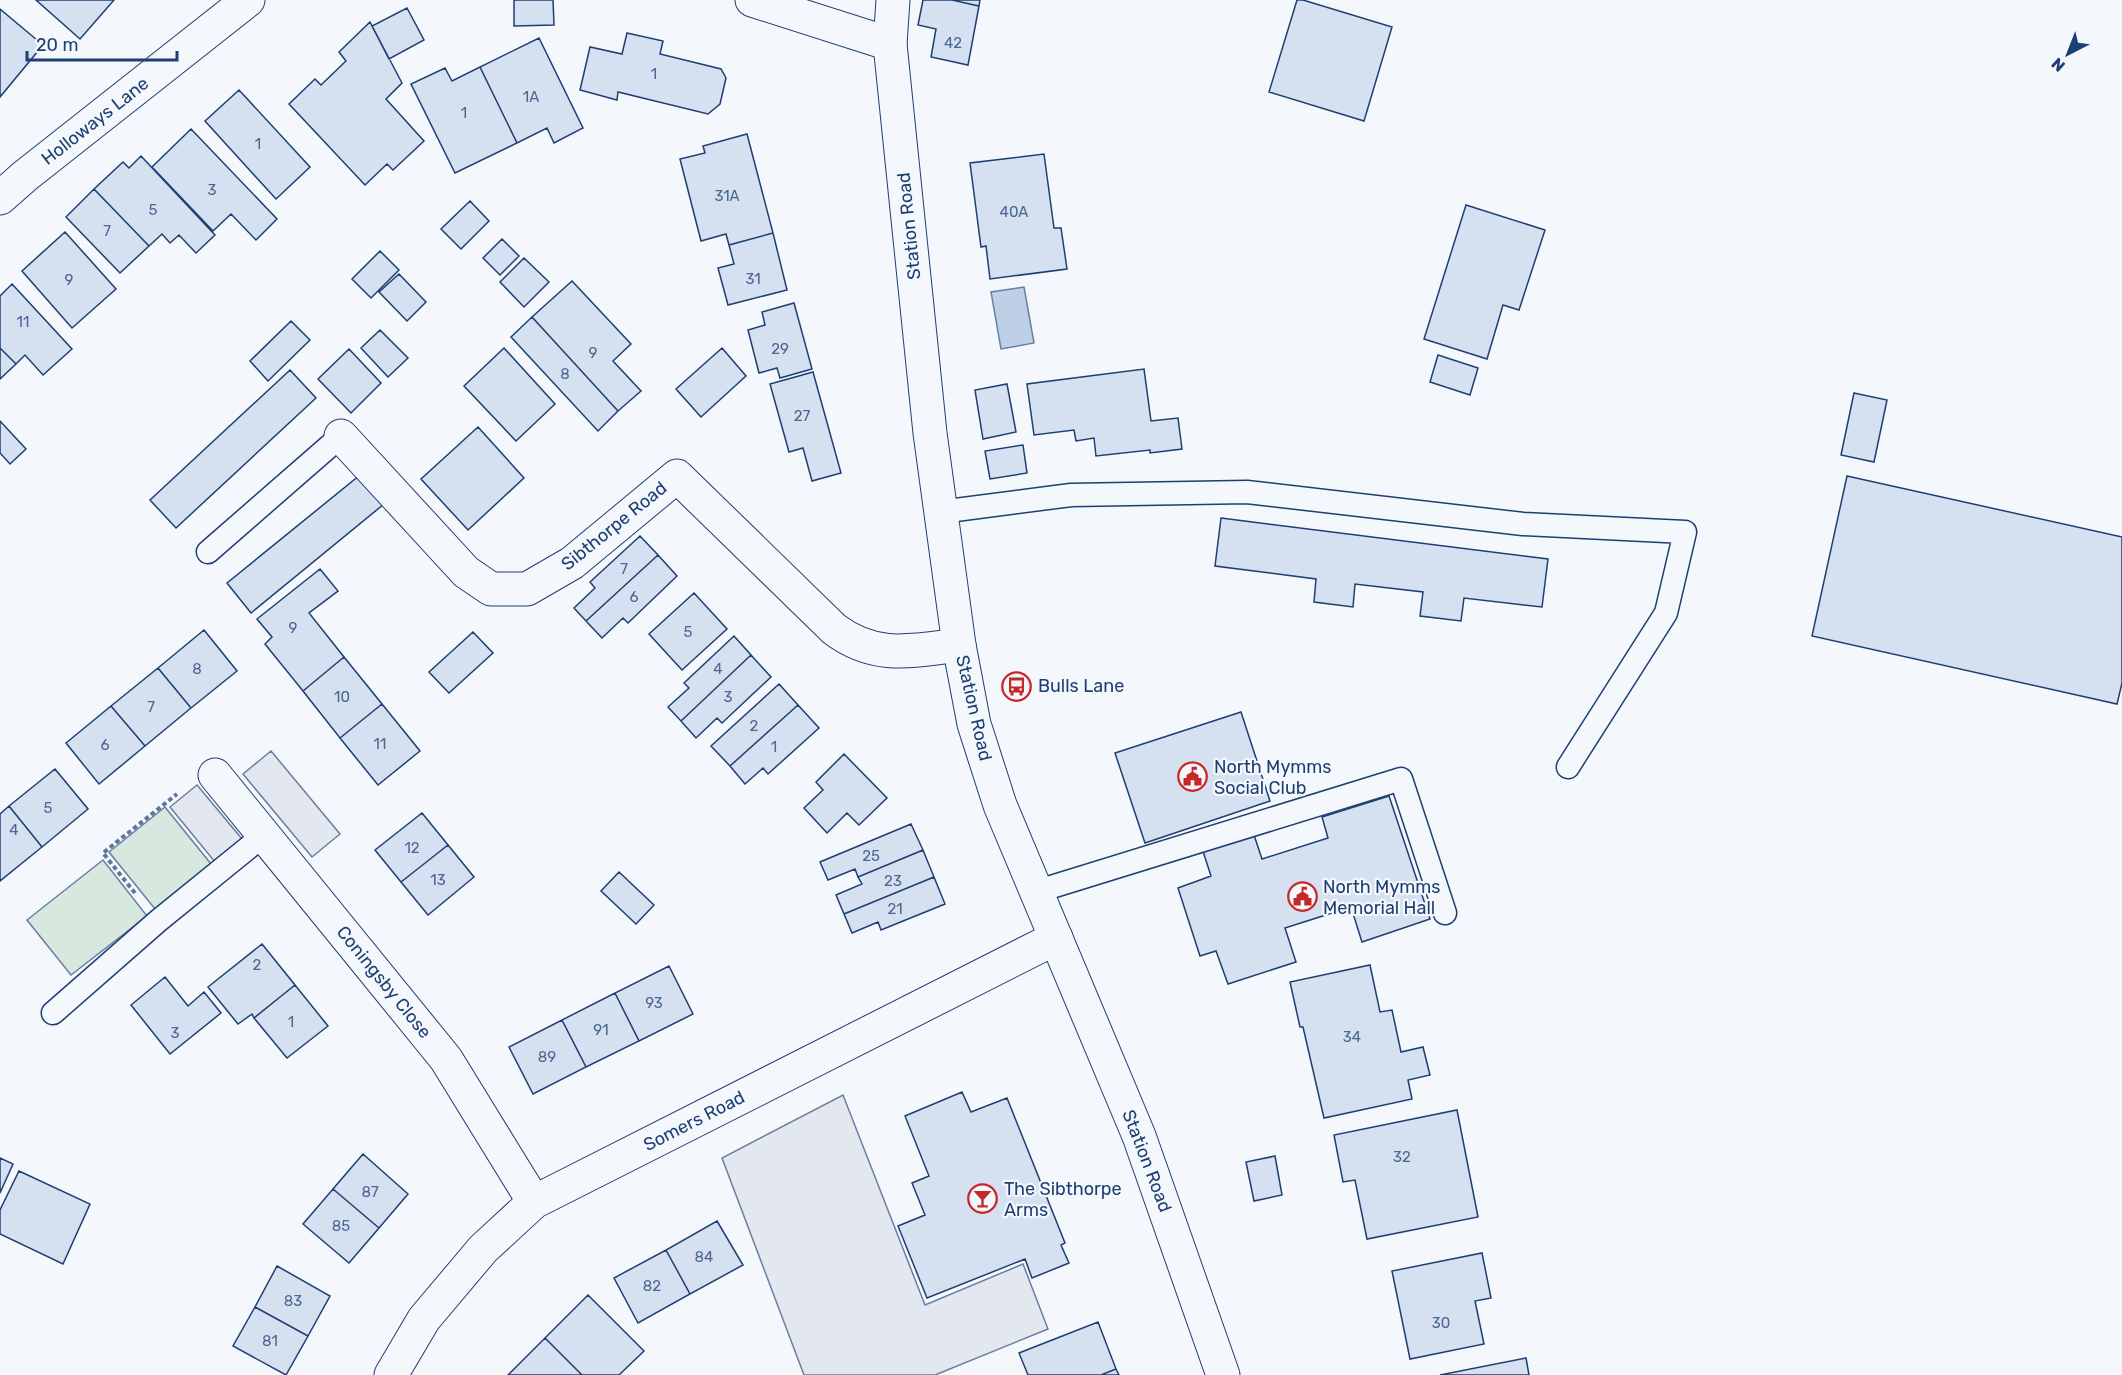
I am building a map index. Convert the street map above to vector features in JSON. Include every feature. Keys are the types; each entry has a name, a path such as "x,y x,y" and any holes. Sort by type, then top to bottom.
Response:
{"street":[{"name":"Holloways Lane","path":"0,198 248,0"},
{"path":"752,0 890,44"},
{"name":"Station Road","path":"893,0 890,44 930,433 959,645 974,724 1000,805 1139,1136 1223,1375"},
{"name":"Sibthorpe Road","path":"341,436 466,572 491,589 527,589 572,563 677,476 834,629 849,640 891,652 959,645"},
{"name":"Coningsby Close","path":"215,775 446,1059 534,1202"},
{"name":"Somers Road","path":"391,1375 424,1319 483,1249 534,1202 1056,938"}],"lane":[{"path":"208,552 341,436"},
{"path":"940,512 1071,495 1247,492 1523,524 1685,532 1665,613 1568,767"},
{"path":"1035,892 1401,779 1445,913"},
{"path":"53,1013 158,921 264,836"}],"path":[{"path":"158,921 103,853 209,768 215,775"}],"shaded area":[{"path":"271,751 340,834 312,857 243,774"},
{"path":"197,785 242,839 215,862 170,807"},
{"path":"165,807 211,864 155,909 109,852"},
{"path":"103,860 147,916 71,975 27,920"},
{"path":"843,1095 925,1305 1023,1264 1048,1329 935,1375 804,1375 722,1158"}],"water":[{"path":"1024,287 1034,343 1001,349 991,292"}],"building":[{"path":"36,0 114,0 80,39"},
{"path":"514,0 553,0 554,25 514,26"},
{"path":"923,0 952,0 979,6 968,65 931,57 936,29 918,25"},
{"path":"952,0 980,0 979,6"},
{"path":"1297,0 1392,27 1364,121 1269,92"},
{"path":"407,8 424,40 389,59 372,26"},
{"path":"0,9 43,45 0,97"},
{"path":"370,22 402,83 386,99 424,141 393,170 387,164 365,185 289,104 315,79 321,85 346,61 339,52"},
{"path":"627,33 663,41 660,54 721,69 726,78 720,104 708,114 618,92 617,100 580,90 590,47 622,54"},
{"path":"539,38 583,128 554,143 547,128 517,143 480,67"},
{"path":"480,67 517,143 455,173 411,84 445,68 452,81"},
{"path":"239,90 310,167 276,199 205,121"},
{"path":"191,129 277,219 256,240 231,214 213,231 152,167"},
{"path":"747,134 773,233 729,245 726,234 701,241 680,159 705,153 703,146"},
{"path":"1044,154 1054,228 1061,228 1067,269 990,279 986,246 981,247 970,163"},
{"path":"141,156 215,235 196,253 179,235 170,243 162,234 149,246 94,189 123,162 129,168"},
{"path":"94,189 149,246 120,273 66,217"},
{"path":"470,201 489,221 461,249 441,229"},
{"path":"1466,205 1545,230 1519,310 1503,305 1487,359 1424,339"},
{"path":"65,232 116,289 72,328 22,271"},
{"path":"773,233 787,290 728,305 718,268 734,264 729,245"},
{"path":"502,239 519,256 500,275 483,258"},
{"path":"380,251 399,270 371,298 352,279"},
{"path":"524,258 549,282 524,307 500,282"},
{"path":"399,274 426,302 407,321 379,292"},
{"path":"572,281 631,344 613,361 641,391 618,411 532,317"},
{"path":"12,284 72,349 43,375 25,355 16,364 0,348 0,296"},
{"path":"794,303 812,369 780,378 777,368 759,373 748,330 765,325 762,312"},
{"path":"532,317 618,411 598,431 511,337"},
{"path":"291,321 310,340 268,381 250,361"},
{"path":"380,330 408,358 388,377 361,348"},
{"path":"0,348 16,364 0,379"},
{"path":"504,348 555,404 516,441 464,386"},
{"path":"722,348 746,376 701,417 676,389"},
{"path":"349,349 381,383 351,413 318,379"},
{"path":"1438,355 1478,368 1470,395 1430,382"},
{"path":"1144,369 1151,421 1178,418 1182,449 1096,456 1094,438 1076,441 1074,430 1034,435 1027,384"},
{"path":"290,370 316,398 176,528 150,500"},
{"path":"813,372 841,473 812,481 803,448 789,452 770,384"},
{"path":"1007,384 1016,432 983,439 975,390"},
{"path":"1854,393 1887,400 1874,462 1841,455"},
{"path":"0,421 26,449 10,464 0,453"},
{"path":"478,427 524,478 468,530 421,479"},
{"path":"1023,445 1027,473 990,479 985,451"},
{"path":"360,475 384,504 251,613 227,583"},
{"path":"1847,476 2122,537 2122,683 2117,704 1812,636"},
{"path":"1221,518 1548,559 1542,607 1464,598 1461,621 1420,616 1423,592 1355,584 1353,607 1314,602 1316,579 1215,566"},
{"path":"640,536 658,555 586,621 574,608 595,588 590,582"},
{"path":"658,555 677,576 628,623 623,618 602,638 586,621"},
{"path":"320,569 338,591 309,613 344,657 303,691 265,644 272,637 257,619"},
{"path":"694,593 727,629 682,670 649,634"},
{"path":"204,630 237,671 191,708 158,668"},
{"path":"473,632 493,653 449,693 429,672"},
{"path":"734,636 751,655 681,721 668,707 689,688 684,683"},
{"path":"751,655 771,677 722,723 717,718 696,738 681,721"},
{"path":"344,657 382,704 340,738 303,691"},
{"path":"158,668 191,708 145,746 111,706"},
{"path":"779,684 798,705 730,766 711,746"},
{"path":"382,704 420,751 378,785 340,738"},
{"path":"798,705 819,728 768,774 763,768 745,784 730,766"},
{"path":"111,706 145,746 99,784 66,743"},
{"name":"North Mymms Social Club","path":"1241,712 1270,801 1145,843 1115,753"},
{"path":"844,754 887,798 859,825 847,813 827,833 804,808 823,790 816,782"},
{"path":"55,769 88,809 42,847 9,806"},
{"name":"North Mymms Memorial Hall","path":"1389,796 1430,919 1362,942 1351,907 1285,928 1296,962 1228,984 1216,951 1200,956 1178,888 1211,876 1201,845 1252,829 1262,859 1328,838 1322,817"},
{"path":"9,806 42,847 0,881 0,814"},
{"path":"422,813 448,845 401,882 375,850"},
{"path":"911,824 923,850 858,877 855,869 828,880 820,862"},
{"path":"448,845 474,877 428,915 401,882"},
{"path":"923,850 934,877 844,914 836,895 862,884 858,877"},
{"path":"619,872 654,905 636,924 601,891"},
{"path":"934,877 945,904 881,930 878,922 852,933 844,914"},
{"path":"262,944 295,985 254,1018 252,1014 238,1024 208,987"},
{"path":"1370,965 1380,1012 1392,1010 1401,1052 1423,1047 1430,1075 1408,1080 1412,1099 1324,1118 1290,982"},
{"path":"669,966 693,1014 639,1041 615,993"},
{"path":"165,977 188,1006 204,992 221,1013 170,1054 131,1005"},
{"path":"295,985 328,1026 287,1058 254,1018"},
{"path":"615,993 639,1041 586,1067 562,1020"},
{"path":"562,1020 586,1067 533,1094 509,1047"},
{"name":"The Sibthorpe Arms","path":"962,1092 971,1112 1007,1098 1065,1243 1061,1245 1069,1263 1032,1278 1025,1259 927,1298 898,1226 925,1215 912,1183 929,1176 905,1116"},
{"path":"1457,1110 1478,1217 1367,1239 1355,1180 1343,1182 1334,1135"},
{"path":"363,1154 408,1194 379,1228 333,1189"},
{"path":"1275,1156 1282,1195 1254,1201 1246,1162"},
{"path":"0,1158 13,1164 0,1193"},
{"path":"19,1171 90,1204 63,1264 0,1234 0,1210"},
{"path":"333,1189 379,1228 349,1263 303,1224"},
{"path":"717,1221 743,1265 690,1294 666,1250"},
{"path":"666,1250 690,1294 638,1323 614,1278"},
{"path":"1482,1253 1491,1298 1475,1301 1484,1344 1410,1359 1392,1271"},
{"path":"277,1266 330,1296 308,1336 255,1307"},
{"path":"588,1295 644,1351 619,1375 582,1375 545,1338"},
{"path":"255,1307 308,1336 286,1375 233,1346"},
{"path":"1098,1322 1116,1369 1101,1375 1028,1375 1019,1353"},
{"path":"545,1338 582,1375 508,1375"},
{"path":"1526,1358 1529,1375 1440,1375"},
{"path":"1116,1369 1119,1375 1101,1375"}],"place":[{"name":"Bulls Lane","path":"1017,686"},
{"name":"North Mymms Social Club","path":"1193,777"},
{"name":"North Mymms Memorial Hall","path":"1302,897"},
{"name":"The Sibthorpe Arms","path":"983,1199"}]}
